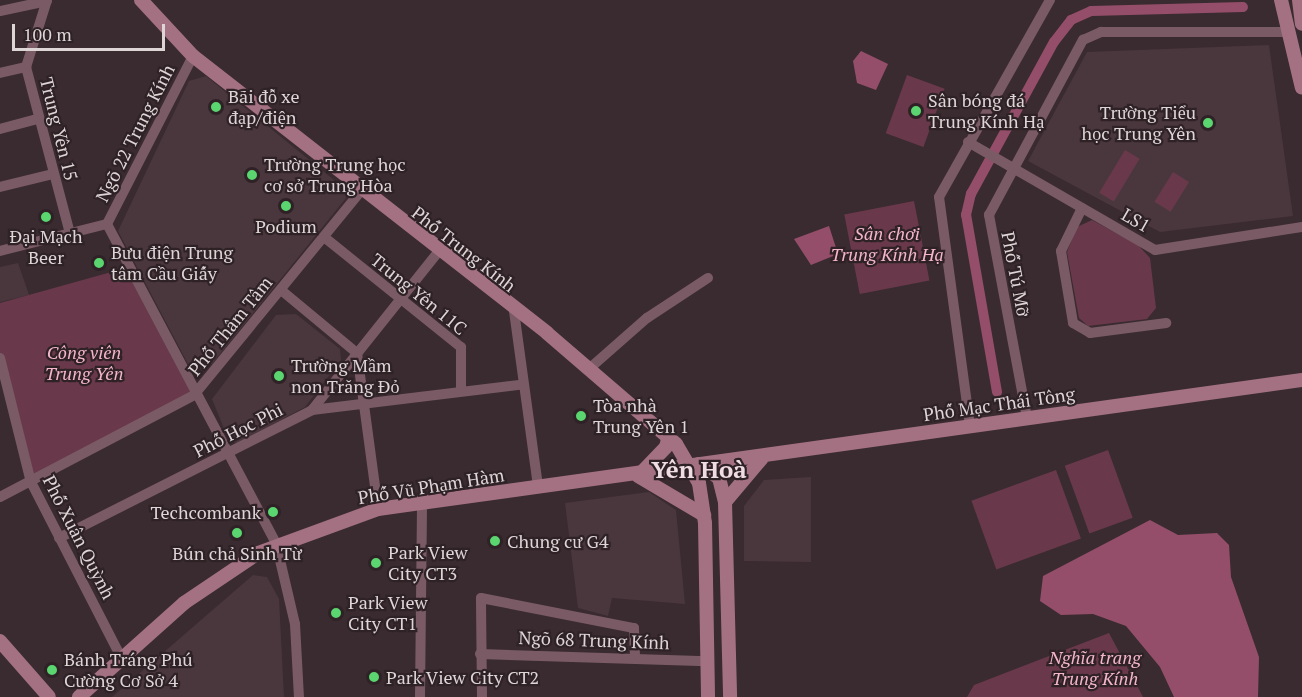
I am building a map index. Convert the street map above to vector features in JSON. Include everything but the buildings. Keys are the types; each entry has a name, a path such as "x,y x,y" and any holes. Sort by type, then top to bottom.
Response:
{"street":[{"name":"Phố Trung Kính","path":"141,0 193,56 361,191 590,368 669,436 693,463 719,478 725,502 730,697"},
{"path":"970,426 938,207 968,142 1050,0"},
{"path":"1281,0 1286,32 1302,83"},
{"path":"1299,0 1302,24"},
{"path":"0,11 46,1 26,67 0,73"},
{"name":"Phố Tú Mỡ","path":"1027,418 989,220 1013,169 1090,34 1286,32"},
{"name":"Ngõ 22 Trung Kính","path":"107,224 193,56"},
{"name":"Trung Yên 15","path":"26,67 70,233"},
{"path":"0,129 38,119"},
{"name":"LS1","path":"968,142 1155,250 1302,227"},
{"path":"0,187 53,174"},
{"name":"Phố Thâm Tâm","path":"0,497 195,395 361,191"},
{"path":"1082,208 1061,251 1073,323 1090,333 1166,323"},
{"path":"0,252 107,224 195,395 276,543 295,624 300,697"},
{"name":"Trung Yên 11C","path":"324,237 461,347 461,391"},
{"path":"312,410 439,251"},
{"path":"590,368 648,318 708,278"},
{"path":"281,290 357,353 378,509"},
{"path":"514,311 520,385 538,487"},
{"name":"Phố Xuân Quỳnh","path":"0,358 31,482 121,657"},
{"name":"Phố Mạc Thái Tông","path":"693,463 763,457 1302,380"},
{"name":"Phố Học Phi","path":"59,538 312,410 520,385"},
{"path":"669,436 666,447 638,476 704,514"},
{"path":"725,502 763,457"},
{"name":"Phố Trung Kính","path":"693,463 704,514 708,697"},
{"name":"Phố Vũ Phạm Hàm","path":"79,697 121,657 200,590 276,543 378,509 638,476 693,463"},
{"path":"420,697 422,503"},
{"path":"482,697 481,598 634,628 635,657"},
{"path":"0,641 49,697"},
{"name":"Ngõ 68 Trung Kính","path":"480,654 707,661"}],"shaded area":[{"name":"Trường Tiểu học Trung Yên","path":"1269,45 1293,216 1160,232 1028,161 1087,52"},
{"path":"861,51 888,64 876,90 857,83 853,61"},
{"path":"206,76 350,193 212,364 189,366 118,231 189,81"},
{"path":"829,226 838,254 811,265 794,239"},
{"path":"18,263 29,295 0,302 0,267"},
{"name":"Trường Mầm non Trăng Đỏ","path":"296,314 340,349 341,360 305,407 237,443 229,441 212,399 276,315"},
{"path":"811,477 811,562 744,561 744,506 764,480"},
{"path":"649,492 676,510 685,604 612,598 608,616 578,608 565,503"},
{"path":"1150,520 1178,535 1217,533 1229,545 1231,577 1259,657 1258,697 1174,697 1160,667 1126,626 1093,614 1061,615 1040,601 1043,576"},
{"path":"253,575 267,577 279,599 284,697 112,697"}],"green space":[{"name":"Sân bóng đá Trung Kính Hạ","path":"907,75 945,89 923,147 886,133"},
{"path":"1125,150 1140,159 1114,202 1099,193"},
{"path":"1173,172 1189,182 1171,212 1154,202"},
{"name":"Sân chơi Trung Kính Hạ","path":"914,201 929,281 860,294 844,215"},
{"path":"1092,220 1138,245 1150,258 1156,308 1147,319 1088,326 1079,318 1067,252 1077,227"},
{"name":"Công viên Trung Yên","path":"115,271 127,272 194,395 31,482 0,356 0,303"},
{"path":"1108,450 1133,518 1089,533 1065,466"},
{"path":"1056,470 1081,539 996,569 971,501"},
{"name":"Nghĩa trang Trung Kính","path":"1109,633 1143,697 967,697 974,685"}],"waterway":[{"path":"997,392 966,215 971,194 1054,42 1071,20 1091,11 1243,7"}],"place":[{"name":"Bãi đỗ xe đạp/điện","path":"216,107"},
{"name":"Sân bóng đá Trung Kính Hạ","path":"916,111"},
{"name":"Trường Tiểu học Trung Yên","path":"1208,123"},
{"name":"Trường Trung học cơ sở Trung Hòa","path":"252,175"},
{"name":"Podium","path":"286,206"},
{"name":"Đại Mạch Beer","path":"46,217"},
{"name":"Bưu điện Trung tâm Cầu Giấy","path":"99,263"},
{"name":"Trường Mầm non Trăng Đỏ","path":"279,376"},
{"name":"Tòa nhà Trung Yên 1","path":"581,416"},
{"name":"Techcombank","path":"273,512"},
{"name":"Bún chả Sinh Từ","path":"237,533"},
{"name":"Chung cư G4","path":"495,541"},
{"name":"Park View City CT3","path":"376,563"},
{"name":"Park View City CT1","path":"336,613"},
{"name":"Bánh Tráng Phú Cường Cơ Sở 4","path":"52,670"},
{"name":"Park View City CT2","path":"374,677"}],"district":[{"name":"Yên Hoà","path":"699,470"}]}
